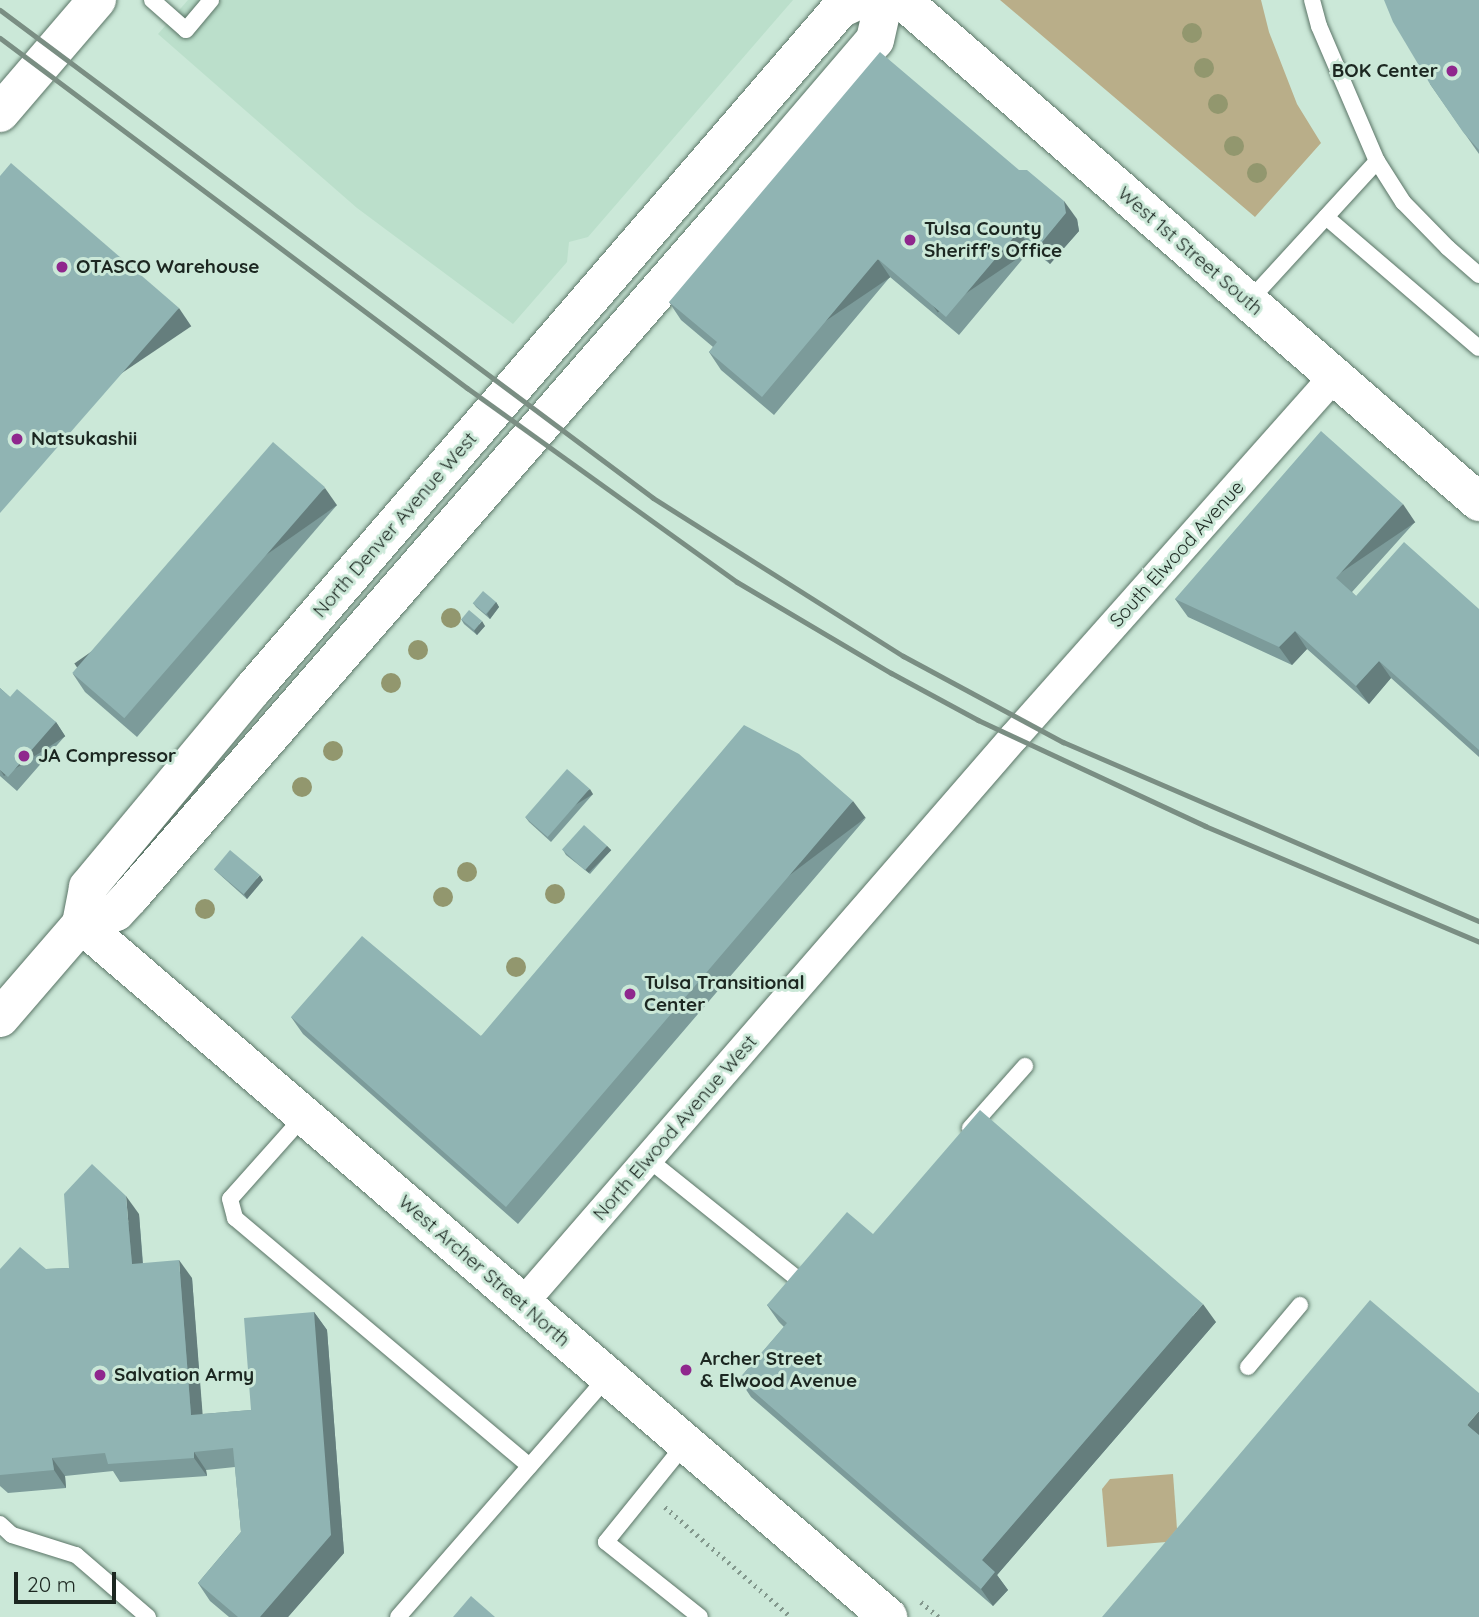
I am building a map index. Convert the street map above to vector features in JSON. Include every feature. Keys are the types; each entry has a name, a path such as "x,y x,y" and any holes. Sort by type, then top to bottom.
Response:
{"main road":[{"path":"0,113 97,0"},
{"name":"North Denver Avenue West","path":"81,924 88,887 262,679 840,9 859,0"},
{"path":"0,1018 81,924 116,912 130,897 766,167 875,40 884,0"},
{"name":"West 1st Street South","path":"902,0 1479,502"},
{"name":"West Archer Street North","path":"81,924 888,1617"}],"street":[{"name":"South Elwood Avenue","path":"1021,730 1334,377"},
{"name":"North Elwood Avenue West","path":"522,1304 1021,730"}],"lane":[{"path":"152,0 187,30 211,0"},
{"path":"1312,0 1323,36 1377,160 1403,202 1479,275"},
{"path":"1248,302 1377,160"},
{"path":"1326,217 1479,348"},
{"path":"956,1145 1026,1066"},
{"path":"303,1116 230,1199 235,1218 530,1466"},
{"path":"648,1158 805,1285"},
{"path":"1248,1367 1300,1305"},
{"path":"398,1617 607,1377"},
{"path":"685,1444 606,1542 700,1617"},
{"path":"0,1524 12,1535 76,1555 148,1617"}],"path":[{"path":"664,1507 791,1617"}],"shaded area":[{"path":"188,0 793,0 588,237 569,242 567,262 513,324 357,208 158,34"},
{"path":"1000,0 1261,0 1269,32 1297,104 1321,143 1255,217"},
{"path":"1173,1474 1177,1529 1166,1542 1107,1547 1102,1489 1110,1479"}],"building":[{"name":"BOK Center","path":"1384,0 1479,0 1479,150 1463,132 1430,84 1393,22"},
{"name":"Tulsa County Sheriff's Office","path":"880,52 1019,170 1027,170 1064,201 1066,213 1038,247 1019,231 946,317 878,259 762,397 709,352 717,342 669,302"},
{"name":"OTASCO Warehouse","path":"11,163 179,308 0,513 0,176"},
{"path":"1321,431 1403,504 1336,578 1356,596 1404,542 1479,609 1479,750 1379,661 1356,686 1295,631 1279,647 1175,599"},
{"path":"273,442 325,487 124,718 72,673"},
{"path":"483,591 496,602 486,614 473,603"},
{"path":"469,610 482,621 474,630 461,619"},
{"name":"JA Compressor","path":"0,688 10,697 17,689 56,722 8,777 0,770"},
{"name":"Tulsa Transitional Center","path":"744,725 799,754 853,801 506,1207 291,1017 362,936 481,1036"},
{"path":"567,769 590,789 548,837 525,817"},
{"path":"584,825 607,846 585,870 562,850"},
{"path":"230,850 260,875 244,894 214,869"},
{"path":"980,1110 1203,1304 982,1560 995,1572 981,1589 739,1379 787,1323 767,1305 847,1212 873,1234"},
{"name":"Salvation Army","path":"92,1164 126,1196 132,1264 179,1260 191,1415 251,1410 244,1318 314,1312 331,1535 260,1617 238,1617 198,1583 241,1532 233,1448 194,1452 194,1458 108,1464 105,1453 52,1458 54,1470 0,1475 0,1269 20,1247 46,1269 69,1268 64,1194"},
{"path":"1370,1300 1479,1393 1479,1411 1467,1425 1479,1435 1479,1617 1102,1617"},
{"path":"471,1596 495,1617 453,1617"}],"railway":[{"path":"0,10 653,498 903,656 1063,742 1479,921"},
{"path":"0,38 467,388 737,582 891,673 978,720 1205,826 1479,942"}],"place":[{"name":"BOK Center","path":"1452,71"},
{"name":"Tulsa County Sheriff's Office","path":"910,240"},
{"name":"OTASCO Warehouse","path":"62,267"},
{"name":"Natsukashii","path":"17,439"},
{"name":"JA Compressor","path":"24,756"},
{"name":"Tulsa Transitional Center","path":"630,994"},
{"name":"Archer Street & Elwood Avenue","path":"686,1370"},
{"name":"Salvation Army","path":"100,1375"}]}
